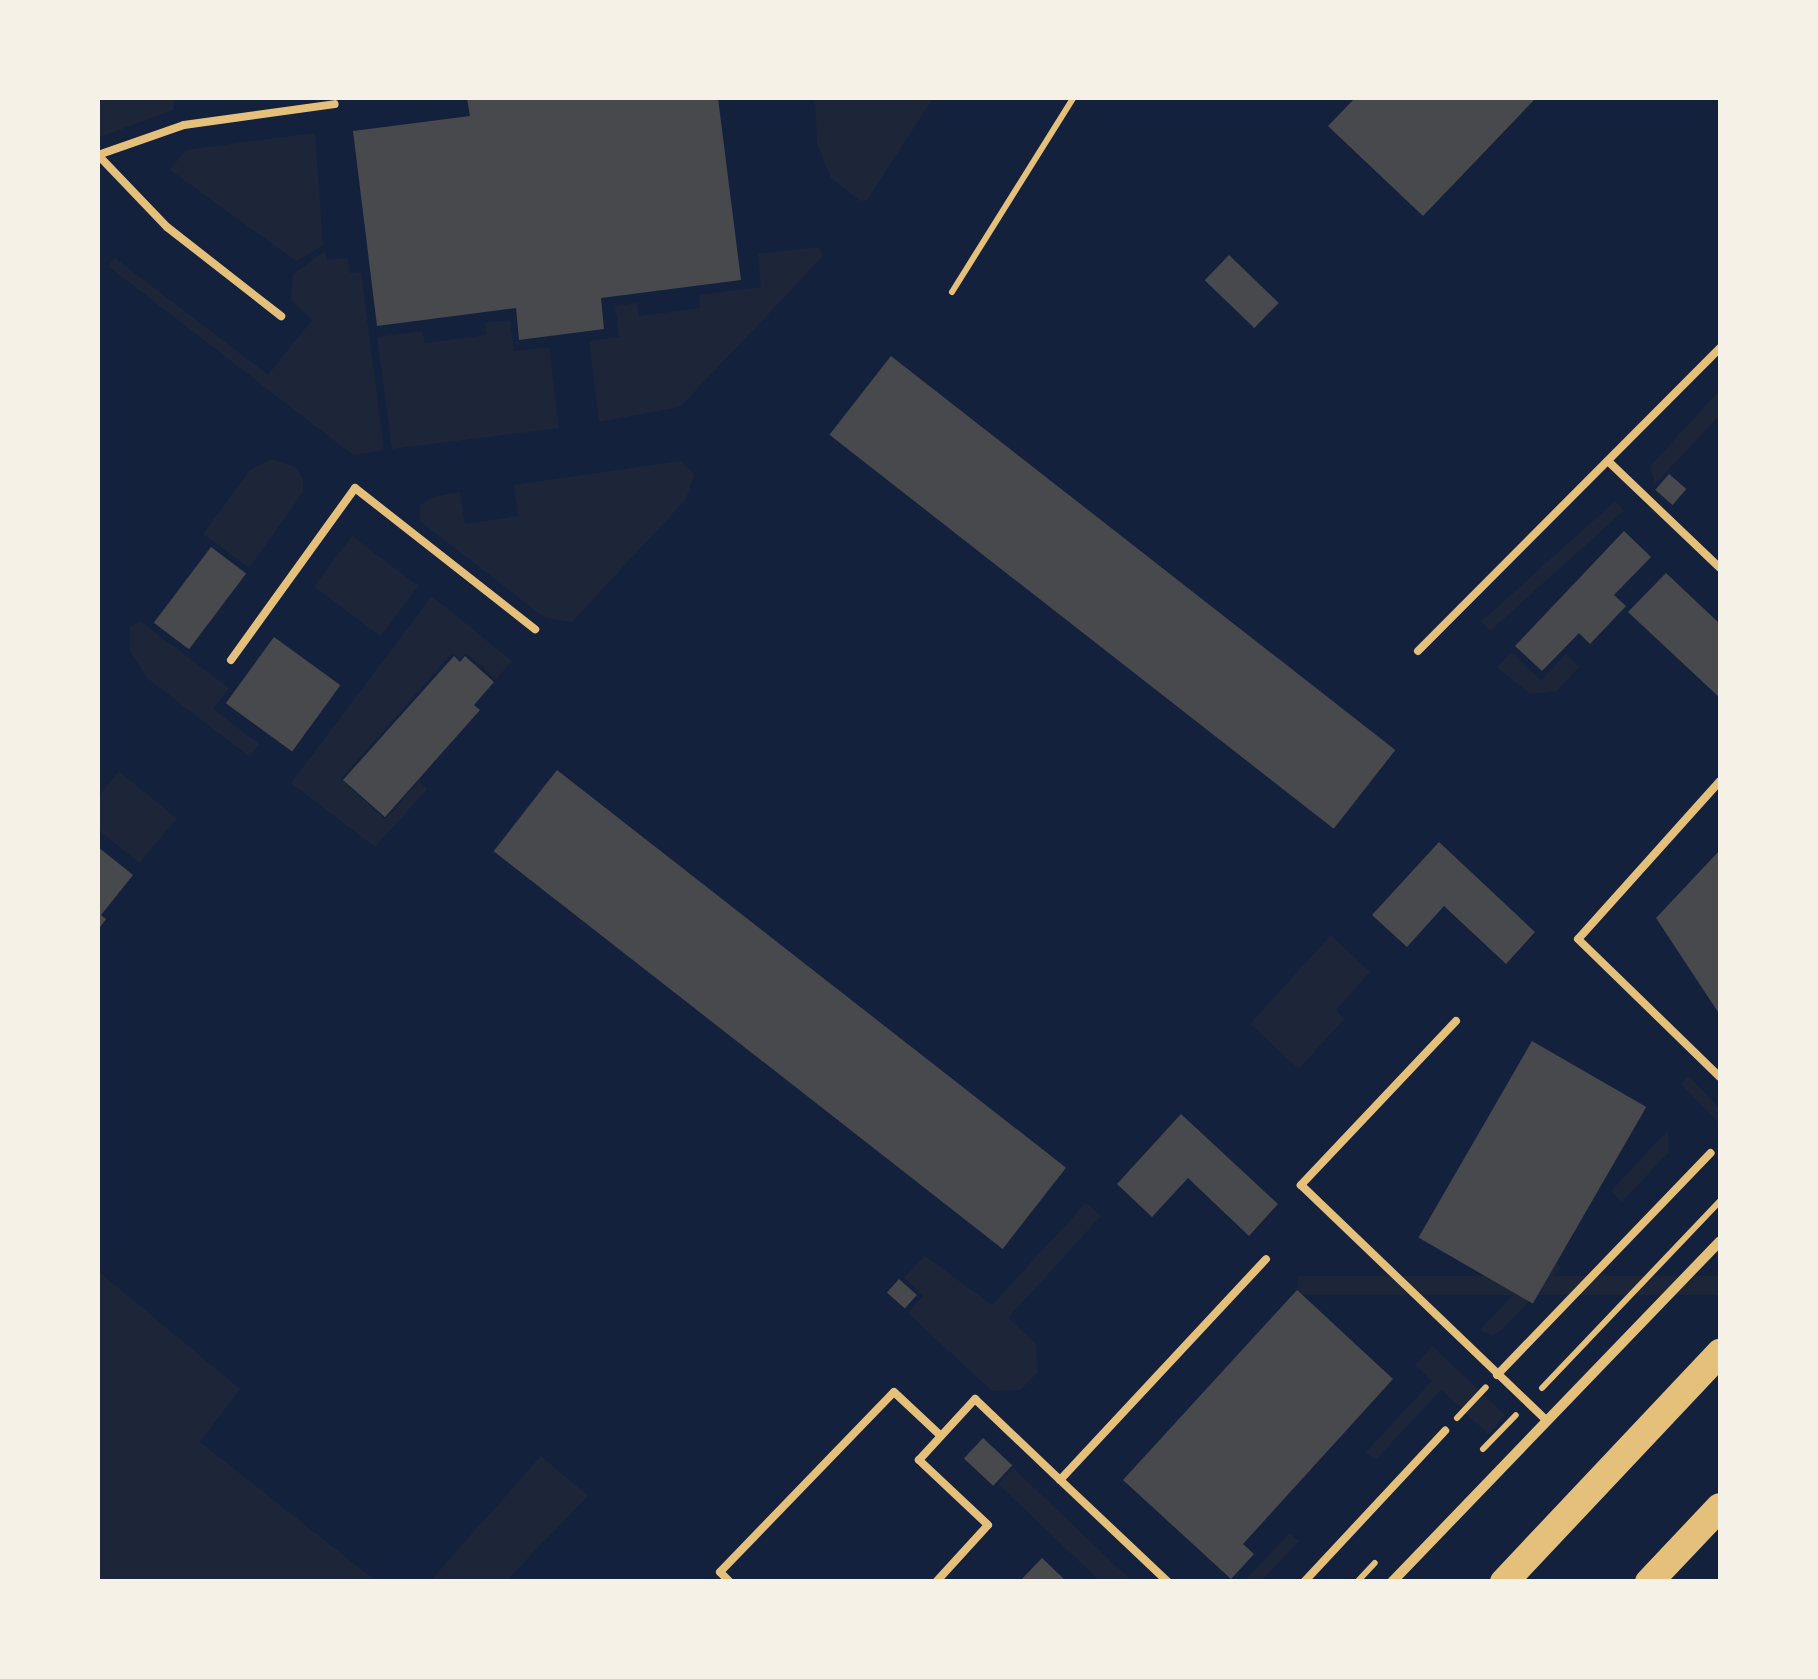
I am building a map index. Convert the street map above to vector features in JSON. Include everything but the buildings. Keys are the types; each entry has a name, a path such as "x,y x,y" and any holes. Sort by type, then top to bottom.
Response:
{"highway":[{"path":"1504,1582 1720,1353"},
{"path":"1649,1582 1720,1507"}],"street":[{"path":"1392,1582 1720,1241"}],"lane":[{"path":"280,316 166,228 98,155 184,125 335,104"},
{"path":"1418,652 1720,348"},
{"path":"1609,462 1720,568"},
{"path":"231,660 355,488 535,628"},
{"path":"1720,780 1578,940 1720,1077"},
{"path":"1456,1021 1301,1186 1546,1420"},
{"path":"1497,1376 1711,1154"},
{"path":"1060,1480 1266,1259"},
{"path":"730,1582 720,1572 894,1392 941,1436"},
{"path":"936,1582 988,1525 918,1460 974,1399 1168,1582"},
{"path":"1304,1582 1446,1431"}],"path":[{"path":"952,292 1073,98"},
{"path":"1446,1431 1497,1376"}],"shaded area":[{"path":"98,98 175,98 173,110 100,137"},
{"path":"815,98 933,98 867,200 860,201 831,178 817,143"},
{"path":"315,133 323,246 296,261 170,170 185,150"},
{"path":"818,247 823,256 680,407 599,422 589,341 619,337 615,306 637,303 639,316 700,308 699,295 761,287 758,254"},
{"path":"325,251 327,260 348,258 350,273 361,272 384,450 353,455 108,266 115,258 268,375 312,320 291,300 293,274"},
{"path":"510,320 514,351 549,347 559,428 392,449 377,337 422,331 425,343 486,335 485,323"},
{"path":"1720,390 1720,415 1655,484 1650,466"},
{"path":"271,459 295,467 303,479 303,492 249,568 203,534 250,470"},
{"path":"680,461 694,474 686,499 572,622 545,618 420,521 420,505 433,497 460,492 465,524 518,516 514,485"},
{"path":"1615,501 1624,511 1490,631 1481,621"},
{"path":"352,536 418,586 380,636 314,586"},
{"path":"432,596 512,661 496,679 466,653 460,659 452,653 341,779 385,819 419,781 427,789 375,847 291,783"},
{"path":"140,621 229,688 213,709 259,744 250,757 147,678 130,651 130,627"},
{"path":"1511,652 1541,681 1566,654 1579,667 1557,691 1530,694 1497,667"},
{"path":"119,771 177,819 139,863 101,832 98,822 98,797"},
{"path":"1331,935 1370,972 1336,1010 1344,1019 1299,1069 1250,1024"},
{"path":"1689,1076 1720,1109 1720,1124 1681,1084"},
{"path":"1668,1130 1669,1152 1622,1202 1611,1191"},
{"path":"1086,1203 1101,1216 1008,1318 1036,1344 1038,1372 1020,1390 992,1391 908,1313 923,1296 904,1278 925,1256 992,1305"},
{"path":"1549,1256 1561,1268 1502,1330 1493,1335 1480,1330"},
{"path":"98,1271 240,1389 200,1442 376,1581 98,1581"},
{"path":"1298,1276 1720,1276 1720,1295 1298,1295"},
{"path":"1432,1346 1479,1390 1462,1408 1441,1390 1375,1460 1366,1452 1432,1381 1415,1365"},
{"path":"1483,1395 1505,1415 1489,1434 1466,1414"},
{"path":"541,1456 588,1496 506,1581 430,1581"},
{"path":"1013,1468 1132,1581 1100,1581 998,1484"},
{"path":"1290,1533 1299,1541 1261,1581 1244,1581"}]}
